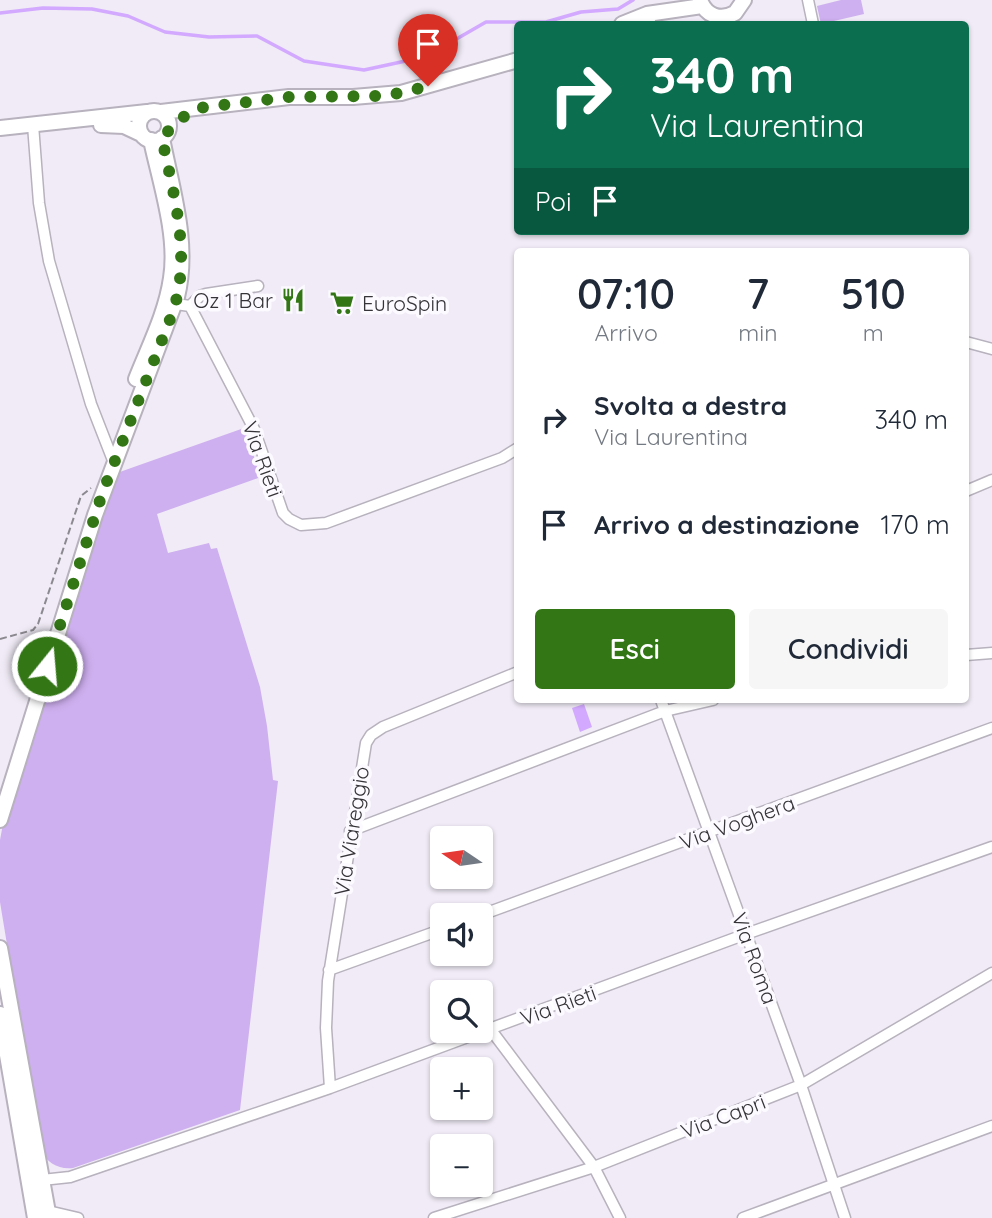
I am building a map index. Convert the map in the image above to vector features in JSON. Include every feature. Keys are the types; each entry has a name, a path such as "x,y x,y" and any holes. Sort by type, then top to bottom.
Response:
{"street":[{"path":"649,19 665,0"},
{"path":"649,19 701,3 713,16 729,17 741,8 744,0"},
{"path":"808,0 812,21"},
{"path":"0,128 289,97 353,97 401,93 514,61"},
{"path":"156,136 198,108"},
{"path":"0,790 95,486 111,457 183,305 182,244 156,136 139,125 142,116 154,112 167,118 156,136 172,242 171,278 162,312 111,457 0,820"},
{"path":"55,123 119,125 156,136"},
{"path":"33,124 39,203 47,253 87,393 111,457"},
{"path":"183,305 206,294 258,286"},
{"name":"Via Rieti","path":"183,305 254,429 282,510 286,517 297,523 312,526 326,523 514,450"},
{"path":"969,343 992,349"},
{"path":"969,490 992,480"},
{"path":"969,655 992,653"},
{"name":"Via Viareggio","path":"330,1088 327,1028 329,970 362,757 371,735 383,727 514,674"},
{"name":"Via Roma","path":"662,703 801,1086 845,1218"},
{"path":"350,831 665,711 700,703"},
{"name":"Via Voghera","path":"493,911 992,728"},
{"name":"Via Rieti","path":"493,1029 746,934 992,847"},
{"path":"329,970 430,934"},
{"path":"0,948 42,1180 44,1216"},
{"name":"Via Capri","path":"434,1218 594,1167 801,1086 992,973"},
{"path":"0,1014 4,1071 44,1216"},
{"path":"493,1033 594,1167 620,1218"},
{"name":"Via Rieti","path":"42,1180 70,1177 455,1043"},
{"path":"4,1071 21,1053"},
{"path":"743,1218 992,1126"},
{"path":"44,1216 78,1218"}],"path":[{"path":"0,639 33,630 38,624 81,496 95,486"}],"shaded area":[{"path":"841,0 861,0 864,14 834,21 820,21 817,6"},
{"path":"244,428 261,477 157,514 168,553 209,543 211,549 217,548 260,687 273,780 278,781 240,1110 73,1168 63,1168 50,1162 41,1150 0,902 0,840 3,824 117,473"},
{"path":"584,704 592,727 580,732 572,708"}],"waterway":[{"path":"550,21 581,12 618,9 633,0"},
{"path":"0,13 43,8 92,9 128,16 165,32 209,37 257,36 304,61 364,70 415,59 486,22 514,22"}],"place":[{"name":"Oz 1 Bar","path":"293,300"},
{"name":"EuroSpin","path":"342,303"}],"route":[{"path":"47,666 95,515 176,304 182,244 162,138 177,121 198,108 289,97 375,96 428,86"}]}
